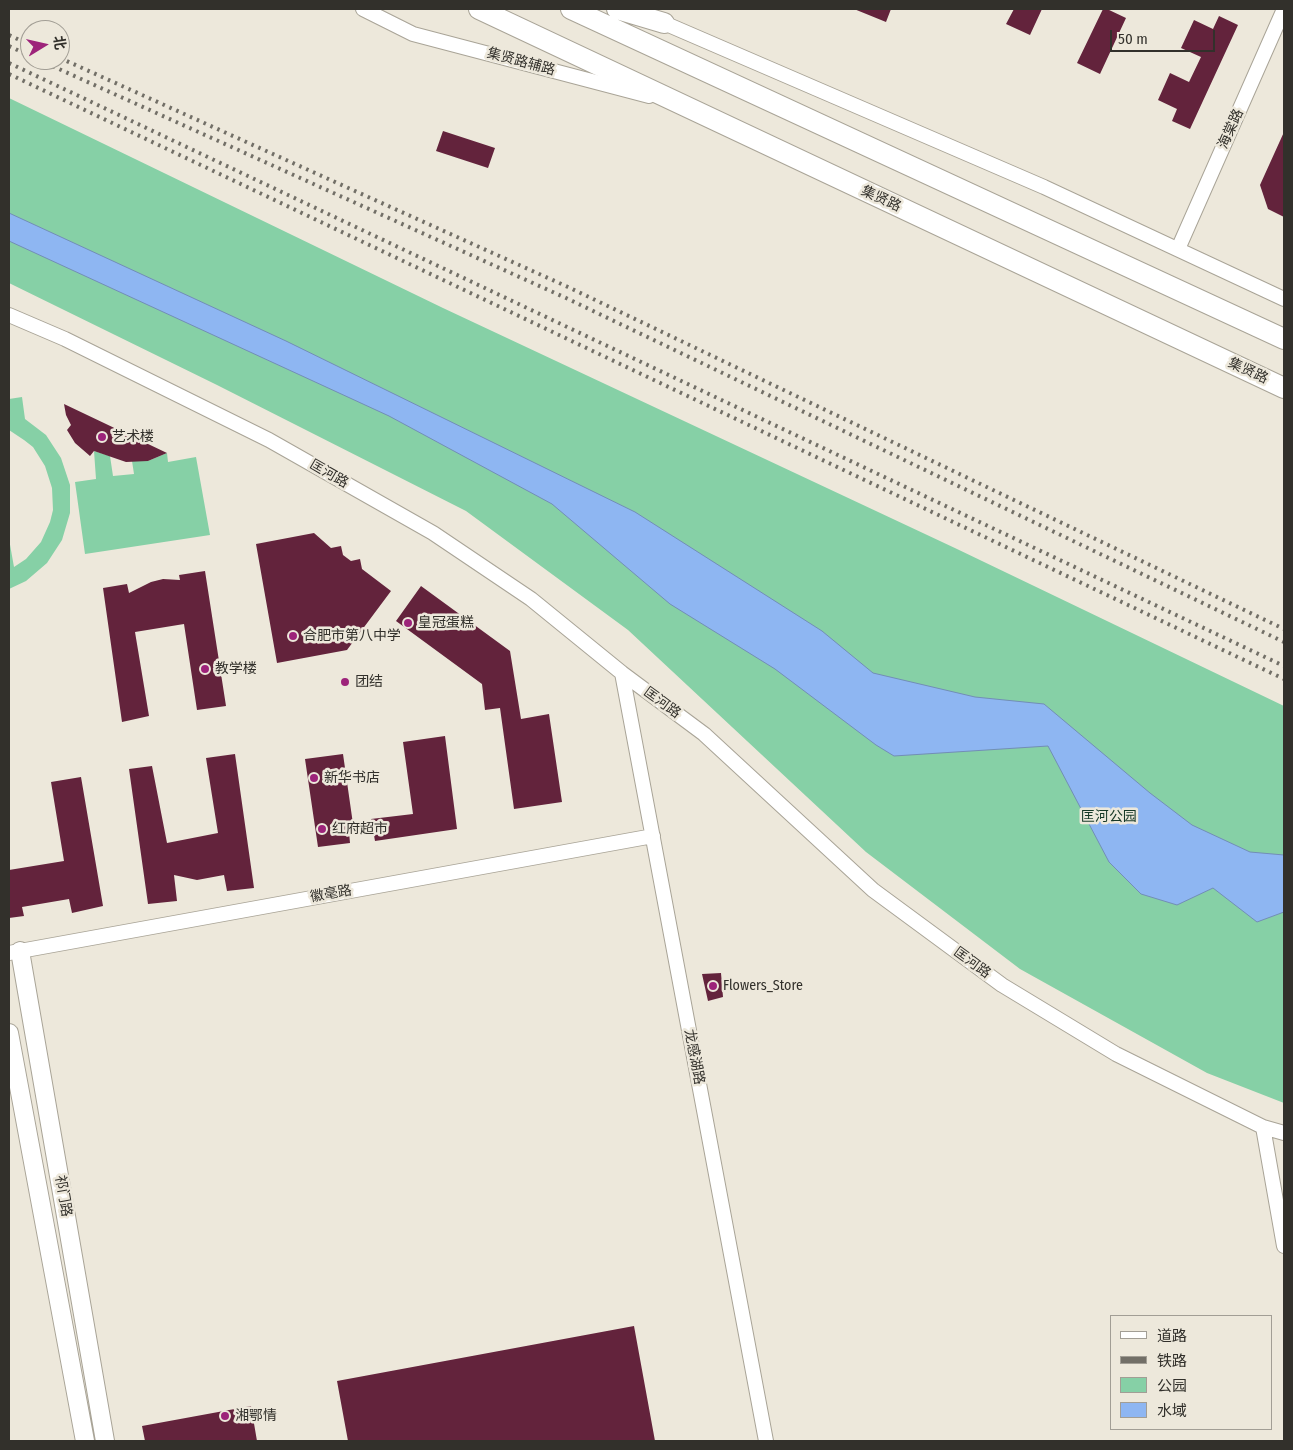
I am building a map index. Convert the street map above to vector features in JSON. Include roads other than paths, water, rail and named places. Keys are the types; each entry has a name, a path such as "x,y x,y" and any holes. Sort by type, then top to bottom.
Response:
{"highway":[{"name":"集贤路","path":"479,9 1284,388"},
{"path":"570,9 1284,340"},
{"path":"618,9 664,22"}],"main road":[{"name":"祁门路","path":"14,952 105,1441"},
{"name":"祁门路","path":"9,1033 85,1441"}],"street":[{"name":"集贤路辅路","path":"363,9 413,34 683,106"},
{"path":"632,9 1044,187 1284,299"},
{"name":"海棠路","path":"1178,250 1284,9"},
{"name":"匡河路","path":"9,315 66,339 269,440 433,533 531,599 622,673 704,734 873,890 1002,985 1116,1054 1263,1128 1284,1133"},
{"name":"龙感湖路","path":"622,673 766,1441"},
{"name":"徽毫路","path":"14,952 654,836"},
{"path":"1263,1128 1284,1246"}],"water":[{"path":"9,213 286,341 635,512 822,631 873,673 975,697 1044,704 1150,793 1192,825 1250,852 1284,855 1284,912 1257,922 1213,888 1177,905 1141,894 1109,862 1048,746 894,756 876,745 775,669 670,604 552,504 389,416 9,241"}],"railway":[{"path":"9,35 20,40"},
{"path":"9,46 20,51"},
{"path":"9,63 1284,666"},
{"path":"70,63 568,287 1284,629"},
{"path":"61,70 566,298 1284,642"},
{"path":"9,74 1284,679"}],"place":[{"name":"艺术楼","path":"102,437"},
{"name":"皇冠蛋糕","path":"408,623"},
{"name":"合肥市第八中学","path":"293,636"},
{"name":"教学楼","path":"205,669"},
{"name":"团结","path":"345,682"},
{"name":"新华书店","path":"314,778"},
{"name":"红府超市","path":"322,829"},
{"name":"Flowers_Store","path":"713,986"},
{"name":"湘鄂情","path":"225,1416"}],"park label":[{"name":"匡河公园","path":"1109,817"}]}
